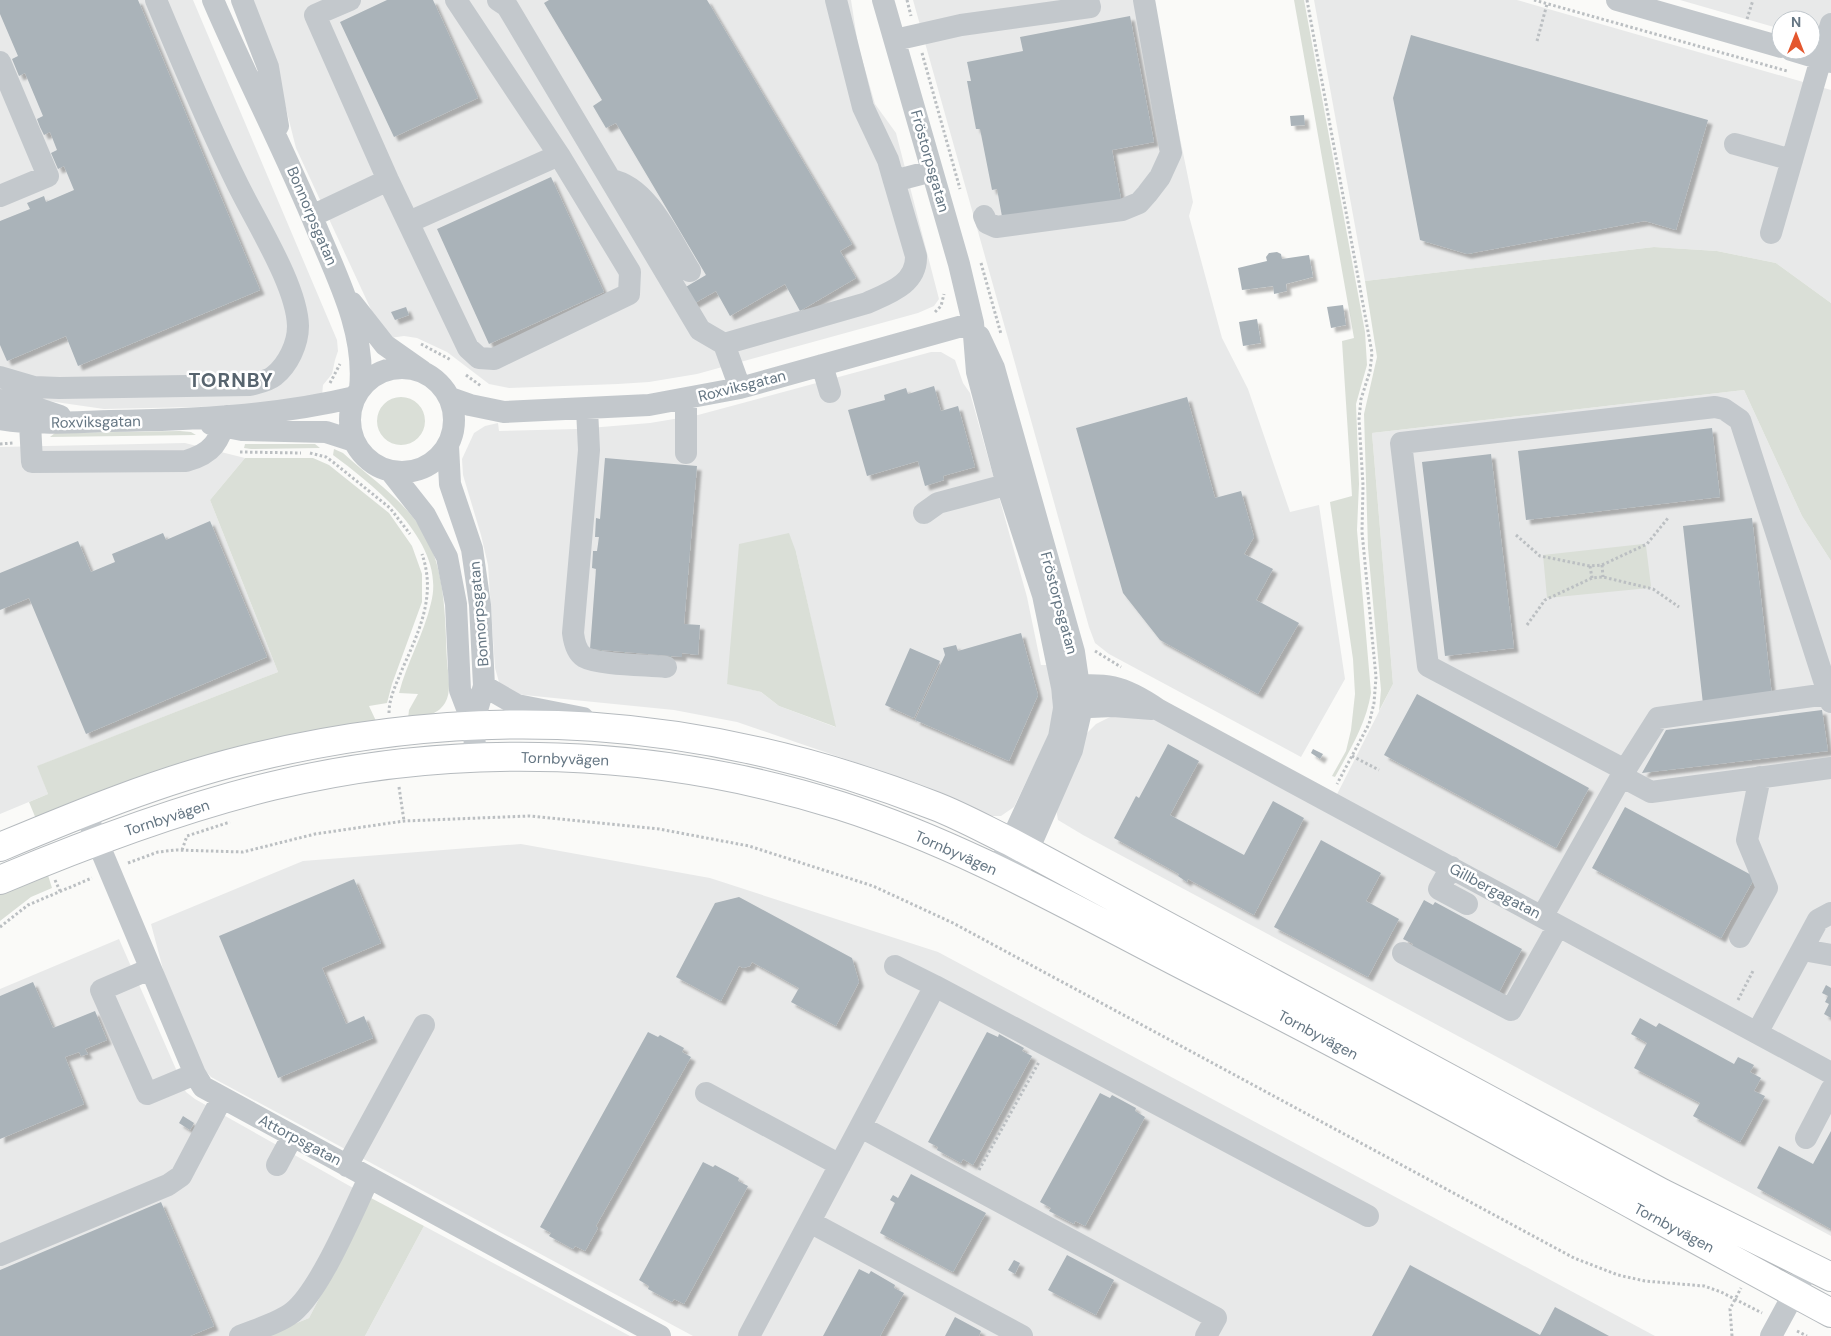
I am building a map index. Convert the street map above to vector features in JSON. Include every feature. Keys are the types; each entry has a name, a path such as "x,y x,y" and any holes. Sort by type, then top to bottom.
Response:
{"main road":[{"name":"Tornbyvägen","path":"0,847 84,812 172,780 296,748 395,731 474,724 536,724 650,731 738,745 852,775 938,807 1020,846 1653,1188 1820,1271"},
{"name":"Tornbyvägen","path":"0,880 154,820 291,782 408,762 476,757 559,757 615,760 734,778 844,807 923,837 1006,876 1308,1029 1831,1313"}],"street":[{"path":"0,377 34,387 59,388 250,385 273,377 290,356 297,341 296,308 289,287 234,178 156,0"},
{"name":"Bonnorpsgatan","path":"213,0 245,73 280,142 343,290 361,356 358,393"},
{"name":"Bonnorpsgatan","path":"242,0 268,67 280,142"},
{"path":"350,0 315,15 388,180 468,348 479,358 494,359 510,353 629,294 630,272 559,155 456,0"},
{"path":"724,344 867,303 887,294 912,276 916,267 916,256 888,160 863,107 836,0"},
{"name":"Fröstorpsgatan","path":"883,0 973,324 994,368 1016,482 1072,697 1072,750 1020,846 1006,876"},
{"path":"895,40 916,34 961,26 1090,8 1088,0"},
{"path":"984,216 987,223 996,227 1122,210 1139,203 1160,177 1171,153 1144,0"},
{"path":"1617,0 1771,44"},
{"path":"507,2 700,330 724,344 740,388"},
{"path":"1771,233 1822,66 1831,24"},
{"path":"1810,60 1822,66"},
{"path":"0,62 48,176 0,196"},
{"path":"1735,144 1792,160"},
{"path":"409,222 559,155"},
{"path":"894,181 932,171"},
{"path":"312,216 388,180"},
{"path":"611,180 622,182 636,191 648,204 690,271"},
{"name":"Bonnorpsgatan","path":"343,290 385,345 427,374"},
{"name":"Roxviksgatan","path":"451,438 484,417 504,412 649,405 686,400 740,388 973,324"},
{"path":"822,365 830,392"},
{"path":"414,369 427,374 442,386 450,398 454,416 451,438 434,462 426,467 404,473 391,472 373,464 361,453 354,441 350,428 350,414 358,393 375,375 387,370 414,369"},
{"name":"Roxviksgatan","path":"222,429 326,404 358,393"},
{"name":"Roxviksgatan","path":"450,398 470,405 504,412"},
{"path":"0,400 36,408 77,422"},
{"path":"686,400 686,453"},
{"path":"1402,953 1511,1010 1550,921 1623,773 1658,718 1829,698 1740,420 1728,412 1715,406 1401,443 1428,666 1623,773 1652,792 1831,768"},
{"path":"587,409 589,450 573,633 575,646 582,657 594,660 666,666"},
{"name":"Roxviksgatan","path":"0,419 30,433 77,422 193,420 222,429 326,432 354,441"},
{"path":"30,433 32,462 186,461 202,456 222,429"},
{"name":"Bonnorpsgatan","path":"451,438 450,484 464,522 478,577 484,686 474,724 476,757"},
{"name":"Bonnorpsgatan","path":"391,472 425,515 447,557 456,604 460,690 474,724"},
{"path":"924,513 938,503 1016,482"},
{"path":"484,686 517,705 650,731"},
{"name":"Gillbergagatan","path":"1072,697 1159,710 1550,921 1762,1025 1831,1073"},
{"path":"1740,937 1767,888 1747,840 1760,777"},
{"name":"Attorpsgatan","path":"84,812 195,1074 203,1087 660,1336"},
{"path":"1451,868 1439,889 1466,904"},
{"path":"1762,1025 1818,920 1831,913"},
{"path":"1803,950 1831,955"},
{"path":"895,966 1368,1216"},
{"path":"150,969 101,990 147,1094 195,1074"},
{"path":"750,1336 935,986"},
{"path":"347,1166 424,1025"},
{"path":"1806,1138 1831,1090"},
{"path":"706,1093 840,1165"},
{"path":"0,1255 168,1185 181,1176 222,1098"},
{"path":"861,1126 1216,1318 1206,1336"},
{"path":"277,1165 292,1137"},
{"path":"240,1336 292,1312 309,1294 332,1254 369,1178"},
{"path":"810,1222 1022,1336"},
{"path":"1775,1329 1794,1293 1820,1271"}],"path":[{"path":"907,0 962,195"},
{"path":"1308,0 1372,354 1370,371 1361,399 1359,419 1363,485 1362,532 1376,677 1374,703 1369,724 1337,784"},
{"path":"1534,0 1822,66"},
{"path":"1537,41 1547,4"},
{"path":"981,262 1002,336"},
{"path":"385,345 397,341 413,341 446,356 457,366"},
{"path":"461,370 474,382 487,389"},
{"path":"222,429 243,452 311,453 326,457 390,508 415,540"},
{"path":"0,444 30,433"},
{"path":"1516,535 1540,556 1590,566 1602,565 1647,544 1668,518"},
{"path":"390,721 392,694 419,630 427,600 428,580 418,548"},
{"path":"1602,565 1603,577"},
{"path":"1590,566 1592,578"},
{"path":"1527,625 1545,600 1592,578 1603,577 1653,589 1678,608"},
{"path":"1092,647 1104,658 1124,669"},
{"path":"1352,756 1379,770"},
{"path":"1332,781 1346,789"},
{"path":"398,784 404,821"},
{"path":"0,927 28,905 158,852 182,850 243,852 315,834 404,821 530,816 659,829 749,846 873,886 986,941 1574,1258 1618,1275 1645,1281 1704,1286 1735,1298 1775,1329 1807,1336"},
{"path":"182,850 187,836 217,827"},
{"path":"1738,1001 1754,969"},
{"path":"1729,996 1738,1001 1762,1025"},
{"path":"971,1186 1047,1046"},
{"path":"1732,1336 1730,1309 1735,1298"}],"shaded area":[{"path":"0,0 193,0 337,340 338,351 332,374 323,385 322,396 241,406 104,409 0,394"},
{"path":"249,0 851,0 858,45 875,104 896,133 939,299 934,306 918,313 697,374 649,382 618,384 509,388 489,384 447,352 417,338 404,336 390,338 374,316 296,148 280,85"},
{"path":"913,0 1152,0 1193,202 1189,216 1222,338 1248,389 1290,512 1319,505 1345,679 1301,757 1109,654 1095,643"},
{"path":"1294,0 1304,0 1365,332 1367,365 1356,404 1359,484 1357,530 1371,693 1369,704 1352,747 1335,777 1332,776 1346,751 1351,730 1355,694 1353,659 1330,502 1352,496 1342,341 1354,338"},
{"path":"1314,0 1517,0 1831,90 1831,303 1776,263 1717,251 1654,247 1365,281"},
{"path":"1680,0 1831,0 1831,43 1821,40 1821,10 1771,10 1771,26"},
{"path":"1654,247 1717,251 1776,263 1831,303 1831,561 1802,516 1744,390 1372,433 1393,684 1379,711 1381,690 1368,548 1364,414 1377,357 1365,281"},
{"path":"931,352 941,352 955,360 963,383 970,393 1027,597 1041,665 1047,665 1050,675 1053,708 1050,732 1014,807 1001,816 989,816 895,776 737,722 674,710 514,694 499,682 495,668 488,565 463,475 462,459 474,433 485,426 498,423 499,431 577,429 650,423 698,415","holes":["796,552 835,727 779,706 761,692 727,683"]},
{"path":"1744,390 1802,516 1831,561 1831,1236 1083,835 1058,820 1056,809 1086,734 1096,724 1123,713 1153,718 1328,812 1393,684 1372,433"},
{"path":"396,397 406,397 418,404 425,416 425,426 418,438 406,445 396,445 388,441 381,434 377,426 377,416 381,408 388,401"},
{"path":"191,432 196,435 50,437 55,433"},
{"path":"185,443 245,458 210,500 278,672 38,766 48,794 0,814 0,447"},
{"path":"245,444 315,444 320,448 251,449 244,448"},
{"path":"334,449 343,453 404,507 420,527 429,542 435,558 444,609 449,688 445,703 438,711 429,715 408,719 409,710 418,694 399,693 431,603 433,581 428,559 418,538 404,518 368,483 333,455"},
{"path":"245,458 313,458 329,465 389,513 412,546 422,574 422,602 387,703 369,706 377,723 36,819 29,802 48,794 37,766 278,672 210,500"},
{"path":"789,533 796,552 836,727 779,706 761,692 727,684 739,544"},
{"path":"1643,544 1646,546 1651,586 1649,588 1547,598 1543,555"},
{"path":"521,844 710,878 938,952 1655,1336 693,1336 211,1077 202,1067 164,973 151,924 303,861"},
{"path":"47,872 52,888 31,897 0,921 0,892"},
{"path":"119,939 186,1092 195,1099 371,1198 309,1318 265,1336 0,1336 0,989"},
{"path":"371,1198 424,1226 365,1336 265,1336 309,1318"},
{"path":"424,1226 630,1336 365,1336"}],"building":[{"path":"0,0 138,0 260,290 78,366 66,336 7,361 0,345 0,221 30,209 27,203 44,196 46,202 74,190 64,166 58,169 51,153 57,150 50,132 44,135 40,127 37,119 43,116 25,73 19,76 12,59 18,56 0,14"},
{"path":"387,0 433,0 478,98 394,137 340,22"},
{"path":"549,0 707,0 852,244 840,251 856,278 800,311 785,284 730,316 716,291 693,304 684,288 706,275 616,123 606,128 593,106 602,100 544,3"},
{"path":"1130,16 1154,142 1112,150 1121,199 1003,222 997,189 992,190 980,129 976,129 967,81 971,81 967,62 1023,51 1020,37"},
{"path":"1411,35 1708,120 1676,230 1645,221 1467,254 1420,240 1393,98"},
{"path":"1304,115 1305,125 1291,126 1290,116"},
{"path":"551,177 604,292 489,344 437,229"},
{"path":"1277,252 1281,254 1282,259 1309,255 1313,277 1286,284 1287,291 1274,294 1273,286 1242,290 1238,268 1267,261 1266,257 1269,253"},
{"path":"1343,305 1346,325 1331,328 1327,307"},
{"path":"406,307 409,315 395,320 391,312"},
{"path":"1257,319 1261,343 1243,346 1239,322"},
{"path":"934,386 941,411 958,406 975,467 943,476 944,480 925,486 918,461 867,476 848,410 885,400 884,395 906,388 908,394"},
{"path":"1187,397 1215,498 1241,491 1254,537 1244,554 1273,569 1256,600 1299,623 1258,694 1160,640 1123,593 1076,428"},
{"path":"1712,428 1720,497 1526,520 1518,451"},
{"path":"1491,454 1514,648 1445,656 1422,462"},
{"path":"605,458 697,466 684,624 700,625 698,655 682,653 682,657 590,649 596,569 592,568 593,551 597,551 599,537 595,537 596,518 600,519"},
{"path":"1752,518 1772,696 1703,704 1683,526"},
{"path":"210,521 267,657 86,734 29,598 0,610 0,573 78,541 91,572 115,562 112,554 163,533 166,540"},
{"path":"1021,633 1038,695 1009,761 915,720 945,655 943,648 956,645 958,651"},
{"path":"910,648 940,661 914,718 885,705"},
{"path":"1417,694 1589,788 1556,848 1384,755"},
{"path":"1822,710 1828,751 1642,773 1666,730"},
{"path":"1168,744 1199,761 1170,815 1244,855 1273,801 1304,818 1254,915 1188,879 1187,882 1178,876 1179,874 1114,838 1136,796 1139,798"},
{"path":"1313,749 1323,754 1320,759 1311,753"},
{"path":"1625,807 1755,877 1721,938 1592,868"},
{"path":"1321,840 1381,873 1366,901 1399,919 1368,977 1274,927"},
{"path":"354,879 381,943 322,968 346,1024 364,1016 373,1038 278,1078 219,936"},
{"path":"739,897 852,958 859,982 836,1026 791,1002 799,988 752,962 750,966 743,968 739,966 721,1001 676,977 715,903"},
{"path":"1424,900 1433,905 1435,902 1522,949 1498,994 1411,947 1413,944 1403,939"},
{"path":"33,982 53,1028 95,1011 107,1040 85,1049 88,1054 81,1056 79,1052 65,1057 84,1104 0,1139 0,996"},
{"path":"1826,985 1831,988 1831,1018 1824,1014 1829,1004 1825,1002 1828,996 1822,993"},
{"path":"1640,1018 1656,1027 1659,1023 1734,1064 1738,1057 1754,1065 1750,1072 1761,1078 1754,1091 1765,1096 1740,1142 1693,1116 1700,1103 1634,1068 1647,1043 1631,1034"},
{"path":"648,1032 658,1037 660,1035 684,1048 682,1052 691,1057 596,1226 598,1228 585,1251 575,1246 573,1249 549,1236 551,1233 540,1227"},
{"path":"987,1032 998,1037 999,1034 1024,1048 1022,1051 1032,1056 973,1165 963,1159 961,1163 937,1150 938,1147 928,1142"},
{"path":"1100,1093 1110,1098 1112,1095 1136,1108 1135,1111 1145,1117 1085,1226 1075,1221 1074,1224 1049,1211 1051,1208 1040,1202"},
{"path":"183,1116 194,1123 190,1130 179,1123"},
{"path":"1831,1131 1831,1229 1757,1188 1779,1146 1813,1164"},
{"path":"703,1162 713,1167 715,1165 739,1178 738,1181 748,1186 684,1304 674,1299 672,1302 648,1289 649,1286 639,1280"},
{"path":"911,1174 986,1213 953,1272 880,1233 895,1203 890,1200 893,1195 898,1198"},
{"path":"161,1202 214,1326 190,1336 0,1336 0,1270"},
{"path":"1067,1255 1114,1280 1096,1315 1048,1290"},
{"path":"1014,1260 1020,1263 1015,1274 1008,1270"},
{"path":"1410,1265 1540,1335 1555,1307 1609,1336 1372,1336"},
{"path":"859,1269 869,1274 871,1271 895,1285 894,1288 904,1293 880,1336 823,1336"},
{"path":"955,1317 981,1331 979,1336 945,1336"}],"district":[{"name":"TORNBY","path":"231,380"}]}
